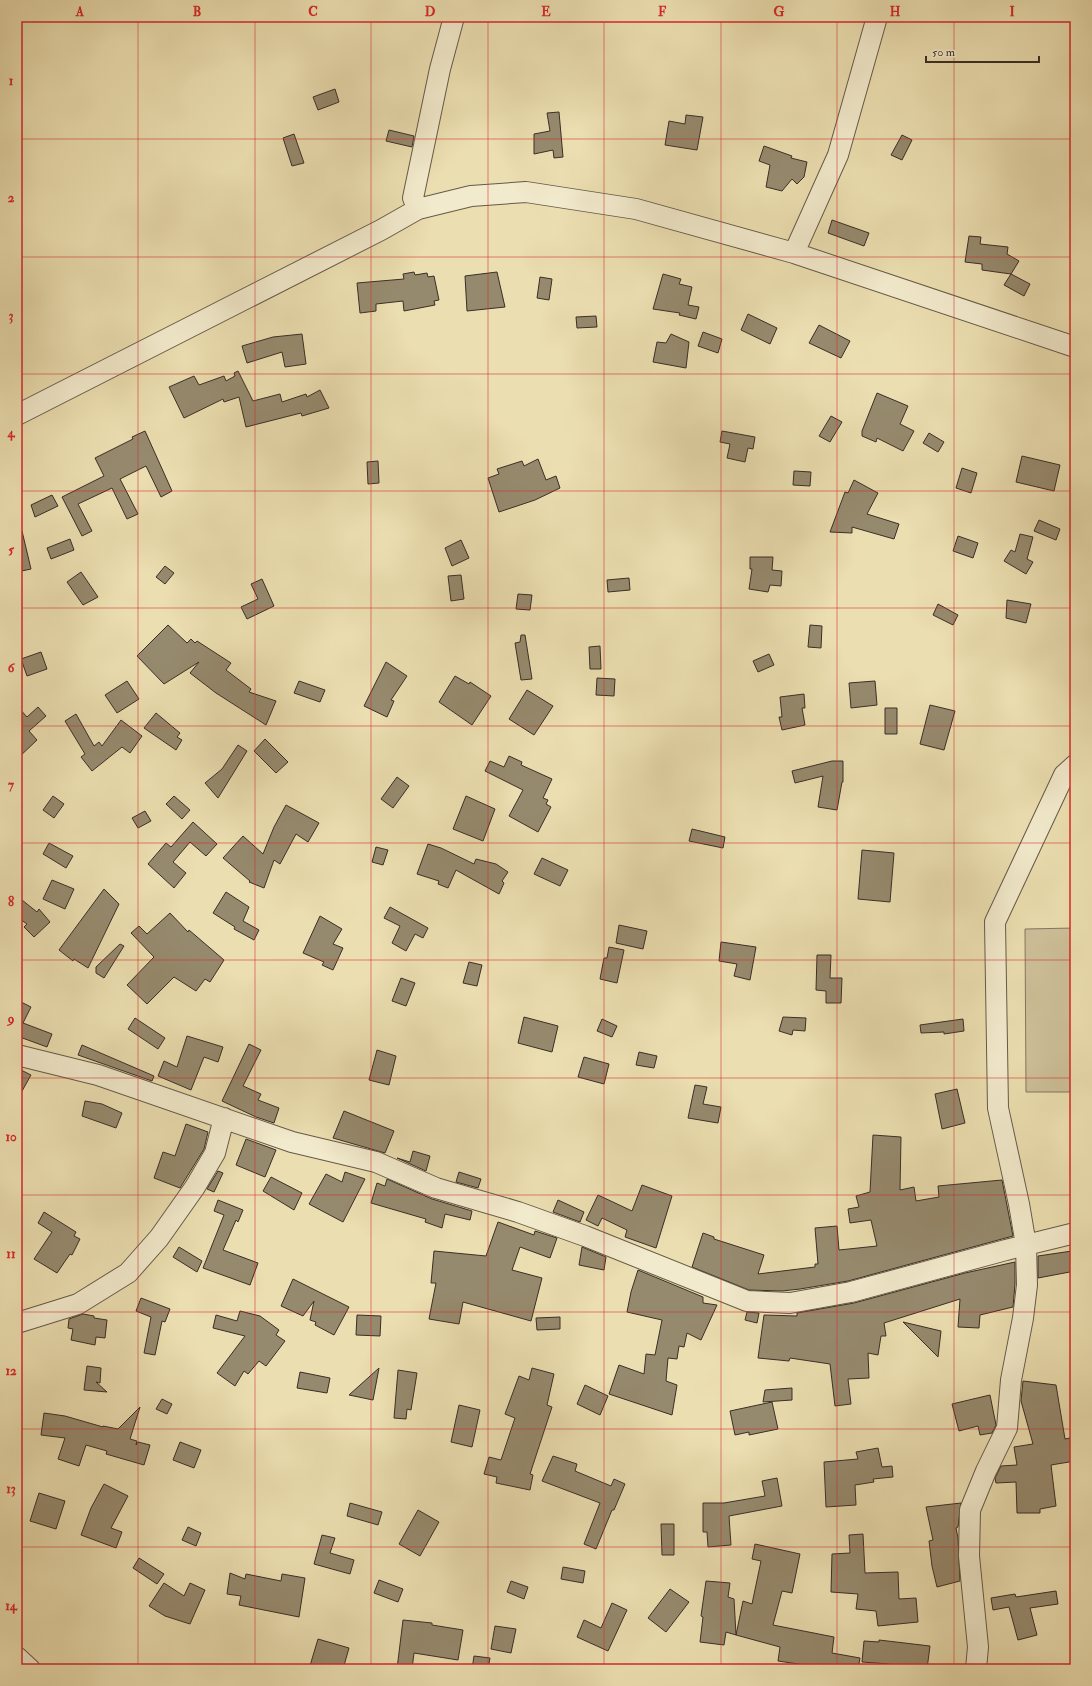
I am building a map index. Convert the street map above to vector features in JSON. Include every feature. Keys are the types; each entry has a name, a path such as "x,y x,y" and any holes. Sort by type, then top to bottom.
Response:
{"street":[{"path":"418,209 413,198 437,83 454,17"},
{"path":"794,253 838,156 877,17"},
{"path":"17,415 381,230 418,209 471,196 526,192 636,209 794,253 1075,347"},
{"path":"976,1669 978,1647 969,1556 970,1510 986,1471 1007,1428 1011,1380 1028,1285 1026,1245 1019,1204 998,1108 995,922 1064,775 1075,765"},
{"path":"17,1055 98,1075 292,1142 376,1162 436,1188 518,1212 585,1236 746,1301 790,1303 851,1292 1075,1233"},
{"path":"17,1323 78,1304 128,1273 159,1238 195,1187 216,1153 224,1118"},
{"path":"17,1657 30,1669"}],"shaded area":[{"path":"1075,928 1075,1092 1026,1092 1025,929"}],"building":[{"path":"335,89 339,102 318,110 313,97"},
{"path":"559,112 563,157 554,158 553,150 534,154 534,134 550,131 547,113"},
{"path":"686,115 703,117 697,150 665,145 669,121 685,124"},
{"path":"389,130 414,136 412,147 386,141"},
{"path":"294,134 304,163 292,166 283,138"},
{"path":"902,135 912,140 902,160 891,155"},
{"path":"764,146 792,156 791,158 807,162 804,177 797,184 792,179 782,191 766,187 770,165 759,161"},
{"path":"832,220 869,233 864,246 828,233"},
{"path":"969,236 981,237 980,244 1008,247 1007,254 1019,261 1011,274 982,270 982,264 965,262"},
{"path":"414,272 415,275 427,273 428,277 434,276 439,300 434,301 435,305 404,311 403,301 376,304 376,311 360,313 357,283 404,279 403,274"},
{"path":"497,272 505,307 467,311 465,276"},
{"path":"663,274 681,279 679,284 692,287 688,305 699,307 696,319 679,315 680,313 653,309"},
{"path":"1011,274 1030,284 1024,296 1004,285"},
{"path":"540,277 552,279 549,300 537,298"},
{"path":"748,314 777,328 770,344 741,330"},
{"path":"596,316 597,327 577,328 576,317"},
{"path":"819,325 850,341 841,358 809,343"},
{"path":"703,332 722,339 718,353 698,346"},
{"path":"302,334 306,364 285,367 282,352 247,363 242,346 273,337"},
{"path":"671,334 689,342 686,368 653,362 657,342 666,343"},
{"path":"238,371 253,401 280,394 282,402 306,394 307,397 320,390 329,408 302,416 301,413 246,427 239,397 224,402 223,399 184,418 169,387 194,376 199,385 224,376 226,381 235,376 234,373"},
{"path":"877,393 908,406 900,424 914,431 903,451 877,438 876,442 862,436 862,431"},
{"path":"831,416 842,422 830,442 819,436"},
{"path":"145,431 172,491 161,497 146,466 120,479 138,514 127,519 112,488 78,504 92,531 82,536 62,497 104,476 95,458 133,439 132,437"},
{"path":"722,431 755,437 753,449 748,448 745,462 727,458 730,444 720,442"},
{"path":"929,433 944,442 938,452 923,443"},
{"path":"1022,456 1060,465 1054,491 1016,482"},
{"path":"538,459 546,480 556,476 560,488 535,500 499,512 488,478 499,474 497,469 522,461 524,466"},
{"path":"378,461 379,483 368,484 367,462"},
{"path":"962,468 977,473 971,493 956,488"},
{"path":"794,471 811,472 810,486 793,485"},
{"path":"854,480 878,493 867,514 899,524 894,539 852,527 852,533 830,532 845,492 848,493"},
{"path":"52,495 58,506 35,517 31,505"},
{"path":"1039,520 1060,529 1056,540 1034,531"},
{"path":"22,531 31,569 17,572 17,532"},
{"path":"1020,534 1033,537 1027,559 1033,562 1026,574 1004,561 1011,550 1015,552"},
{"path":"958,536 978,543 973,558 953,551"},
{"path":"70,539 74,550 51,559 47,548"},
{"path":"461,540 469,558 452,566 445,548"},
{"path":"750,557 773,557 772,570 782,571 781,586 770,585 768,592 749,589 752,569 750,569"},
{"path":"165,566 174,573 165,584 156,577"},
{"path":"81,572 98,597 83,605 67,582"},
{"path":"461,575 464,599 451,601 448,576"},
{"path":"629,578 630,590 608,592 607,580"},
{"path":"262,579 274,606 247,619 241,607 258,599 251,584"},
{"path":"518,594 532,595 530,610 516,609"},
{"path":"1007,600 1031,604 1026,623 1006,618"},
{"path":"938,604 958,615 953,625 933,615"},
{"path":"168,625 187,643 191,639 195,643 197,641 231,663 226,670 251,689 249,692 276,701 266,725 216,693 190,673 199,662 164,684 137,656"},
{"path":"810,625 822,626 821,648 808,647"},
{"path":"521,635 525,635 532,679 521,680 515,643 520,642"},
{"path":"600,646 601,669 590,669 589,647"},
{"path":"41,652 47,669 27,676 21,659"},
{"path":"769,654 774,665 758,672 753,661"},
{"path":"386,662 407,676 391,700 394,701 387,717 364,706"},
{"path":"455,676 469,684 470,682 491,696 472,725 439,702"},
{"path":"597,678 615,679 614,696 596,695"},
{"path":"127,681 139,699 117,713 105,695"},
{"path":"299,681 325,690 320,702 294,693"},
{"path":"875,681 877,705 851,708 849,683"},
{"path":"527,690 553,706 534,735 509,719"},
{"path":"804,694 805,708 802,708 805,725 782,730 779,717 782,717 780,697"},
{"path":"930,705 955,711 944,750 920,744"},
{"path":"17,706 27,717 38,707 46,716 29,731 37,740 17,759"},
{"path":"885,708 897,708 897,734 885,734"},
{"path":"156,713 180,733 177,737 182,740 176,750 144,728"},
{"path":"76,714 94,746 99,742 102,746 121,720 142,736 130,753 122,747 92,771 81,757 85,754 65,721"},
{"path":"265,739 288,762 276,773 254,751"},
{"path":"238,745 247,751 218,798 205,783 222,769"},
{"path":"509,756 522,762 521,765 552,779 543,798 548,800 546,804 551,807 538,832 509,816 523,790 485,771 490,761 504,767"},
{"path":"832,761 843,761 843,782 837,810 818,807 823,776 795,783 792,771"},
{"path":"397,777 409,786 393,808 381,799"},
{"path":"53,796 64,804 54,818 43,810"},
{"path":"174,796 190,810 182,819 166,804"},
{"path":"466,796 495,809 483,841 453,829"},
{"path":"286,805 319,823 308,842 296,834 280,864 274,860 264,888 249,882 250,881 223,858 243,836 263,854 274,827"},
{"path":"145,811 151,821 138,828 132,818"},
{"path":"193,822 217,844 206,856 190,842 173,862 186,873 174,888 148,864 166,843 171,847"},
{"path":"692,829 725,837 723,848 689,841"},
{"path":"49,843 73,856 66,868 43,854"},
{"path":"428,844 441,848 474,864 476,859 496,864 508,872 502,881 504,883 499,894 456,870 448,888 438,884 439,881 417,874"},
{"path":"376,847 388,850 383,865 372,862"},
{"path":"862,850 894,853 890,902 858,899"},
{"path":"542,858 568,870 560,886 534,874"},
{"path":"52,880 74,889 65,909 43,899"},
{"path":"104,889 119,904 88,968 74,959 73,961 59,950"},
{"path":"226,892 249,907 243,921 259,930 254,940 234,929 235,927 213,913"},
{"path":"17,896 37,912 39,909 50,922 34,937 24,927 27,924 17,917"},
{"path":"390,907 428,928 423,938 415,934 406,951 392,943 400,926 384,918"},
{"path":"170,913 188,932 189,930 224,960 210,982 205,979 196,991 174,977 147,1004 127,985 154,957 131,933 139,926 147,934"},
{"path":"320,916 342,929 333,944 343,948 333,970 322,965 324,962 303,953"},
{"path":"619,925 647,931 643,949 616,943"},
{"path":"721,942 756,947 750,980 734,976 737,964 719,961"},
{"path":"120,944 124,946 104,978 96,973 96,967"},
{"path":"609,947 624,950 617,983 600,979 604,958 607,958"},
{"path":"817,955 831,955 830,978 842,978 841,1003 826,1003 826,991 816,990"},
{"path":"469,962 482,965 477,986 463,983"},
{"path":"401,978 415,983 406,1006 392,1001"},
{"path":"17,1000 31,1007 23,1023 52,1034 47,1047 17,1036"},
{"path":"524,1017 558,1026 552,1052 518,1043"},
{"path":"783,1017 806,1018 805,1031 793,1030 792,1035 779,1031"},
{"path":"135,1018 165,1038 158,1049 128,1029"},
{"path":"602,1019 617,1026 612,1037 597,1031"},
{"path":"963,1019 964,1031 944,1034 944,1032 921,1033 920,1025"},
{"path":"187,1036 223,1047 218,1062 204,1057 191,1090 158,1076 164,1061 177,1067"},
{"path":"249,1044 261,1050 243,1086 261,1094 258,1100 279,1108 274,1123 256,1117 222,1101"},
{"path":"82,1045 154,1076 152,1081 78,1055"},
{"path":"377,1050 396,1056 389,1085 369,1080"},
{"path":"639,1052 657,1056 654,1068 636,1065"},
{"path":"584,1057 609,1064 604,1084 578,1077"},
{"path":"17,1068 31,1075 17,1100"},
{"path":"695,1085 707,1087 703,1104 721,1107 718,1123 688,1118"},
{"path":"957,1089 965,1123 942,1129 935,1094"},
{"path":"85,1101 102,1104 122,1113 116,1128 82,1116"},
{"path":"344,1111 394,1131 385,1153 333,1138"},
{"path":"186,1124 208,1132 204,1149 180,1188 154,1178 163,1152 175,1156"},
{"path":"873,1135 901,1137 900,1190 914,1187 916,1201 939,1197 938,1186 1002,1180 1013,1236 848,1281 782,1291 749,1290 692,1267 703,1233 714,1237 714,1239 764,1255 758,1274 815,1267 815,1264 818,1264 815,1228 837,1226 839,1250 877,1246 871,1220 850,1223 848,1209 859,1207 856,1196 870,1192"},
{"path":"246,1139 276,1150 265,1177 236,1165"},
{"path":"413,1151 430,1156 426,1171 397,1158 410,1162"},
{"path":"218,1171 223,1173 214,1192 207,1189"},
{"path":"345,1172 365,1179 343,1222 309,1204 326,1174 342,1182"},
{"path":"459,1172 481,1179 478,1188 456,1182"},
{"path":"271,1177 302,1193 294,1210 263,1191"},
{"path":"387,1179 432,1199 472,1211 470,1220 445,1214 442,1228 425,1222 426,1219 371,1203 377,1183 385,1186"},
{"path":"642,1185 672,1196 656,1248 625,1237 627,1230 602,1218 598,1226 586,1220 598,1195 632,1211"},
{"path":"218,1200 243,1210 238,1222 236,1220 223,1250 258,1263 250,1285 203,1268 224,1215 214,1211"},
{"path":"558,1200 584,1212 580,1222 553,1212"},
{"path":"44,1212 76,1232 74,1236 80,1239 72,1255 70,1254 57,1273 34,1259 52,1232 38,1223"},
{"path":"498,1222 534,1235 535,1231 557,1238 550,1258 520,1247 512,1270 542,1278 531,1321 463,1302 459,1324 429,1319 436,1283 431,1283 434,1251 486,1256"},
{"path":"179,1247 202,1261 197,1272 173,1257"},
{"path":"582,1247 606,1257 604,1270 579,1265"},
{"path":"1072,1251 1075,1271 1038,1278 1038,1256"},
{"path":"1015,1262 1013,1307 980,1315 979,1328 958,1327 960,1299 884,1323 886,1336 881,1336 878,1355 868,1353 869,1378 848,1379 851,1404 835,1406 830,1364 790,1358 789,1361 758,1358 764,1315 797,1316 797,1313 854,1303 965,1273"},
{"path":"638,1270 703,1297 703,1303 717,1305 701,1340 687,1333 684,1347 679,1346 677,1359 668,1358 666,1381 677,1385 672,1415 609,1394 619,1365 644,1374 646,1354 655,1355 662,1320 627,1312"},
{"path":"293,1279 349,1307 334,1335 315,1325 316,1322 310,1320 314,1301 303,1316 281,1306"},
{"path":"141,1298 170,1309 165,1322 162,1321 155,1355 144,1353 151,1317 136,1311"},
{"path":"240,1311 260,1316 279,1330 276,1335 285,1341 266,1366 259,1361 248,1374 244,1371 235,1386 217,1373 245,1336 213,1328 216,1315 237,1321"},
{"path":"747,1312 759,1313 757,1323 745,1320"},
{"path":"83,1314 94,1316 94,1318 107,1320 105,1338 96,1337 95,1345 71,1340 73,1329 68,1328 69,1319"},
{"path":"357,1315 381,1316 380,1336 356,1335"},
{"path":"560,1317 560,1329 537,1330 536,1318"},
{"path":"903,1322 941,1331 938,1357"},
{"path":"87,1366 101,1368 100,1383 96,1382 107,1392 84,1390"},
{"path":"379,1368 373,1400 349,1395"},
{"path":"532,1368 554,1374 547,1405 552,1407 530,1474 533,1475 530,1490 496,1483 497,1477 484,1474 489,1457 501,1460 515,1418 505,1414 519,1376 529,1380"},
{"path":"398,1370 417,1373 411,1410 407,1409 406,1419 394,1418"},
{"path":"300,1372 330,1378 327,1393 297,1388"},
{"path":"1023,1381 1056,1385 1065,1439 1075,1437 1075,1461 1051,1465 1056,1506 1040,1509 1040,1513 1017,1513 1016,1482 996,1483 995,1478 1001,1466 1017,1465 1014,1447 1033,1444 1021,1401"},
{"path":"585,1385 608,1396 600,1415 577,1404"},
{"path":"792,1388 792,1400 763,1402 765,1390"},
{"path":"990,1395 996,1425 992,1433 980,1435 978,1426 959,1431 952,1404"},
{"path":"162,1399 172,1404 167,1414 156,1409"},
{"path":"772,1402 778,1429 749,1435 749,1432 735,1435 730,1411"},
{"path":"459,1405 480,1410 472,1447 451,1442"},
{"path":"140,1407 130,1439 137,1441 136,1445 138,1442 150,1445 144,1465 106,1454 107,1451 86,1445 79,1466 58,1459 65,1438 41,1435 44,1413 65,1416 103,1427 118,1429"},
{"path":"180,1442 201,1450 194,1468 173,1460"},
{"path":"878,1448 882,1467 892,1466 893,1477 873,1479 874,1482 855,1485 856,1505 826,1507 824,1462 858,1459 856,1452"},
{"path":"553,1456 577,1464 575,1471 611,1486 614,1479 625,1484 614,1510 612,1510 596,1549 584,1544 600,1503 542,1481"},
{"path":"777,1478 782,1506 729,1516 731,1545 708,1547 707,1532 703,1532 703,1503 724,1503 765,1496 762,1481"},
{"path":"104,1484 128,1496 111,1528 122,1532 116,1548 81,1535 91,1508"},
{"path":"39,1493 65,1501 56,1529 30,1521"},
{"path":"350,1503 382,1512 378,1525 347,1516"},
{"path":"961,1503 958,1527 956,1528 958,1538 960,1581 937,1587 932,1566 929,1541 933,1540 926,1507"},
{"path":"418,1510 439,1522 420,1556 399,1544"},
{"path":"661,1524 674,1524 674,1555 662,1555"},
{"path":"188,1527 201,1533 196,1546 182,1540"},
{"path":"863,1534 865,1573 898,1572 899,1599 916,1598 918,1622 878,1626 876,1611 856,1609 858,1594 831,1592 832,1554 850,1553 849,1535"},
{"path":"322,1535 335,1538 330,1553 354,1560 350,1574 314,1564"},
{"path":"755,1544 800,1554 792,1593 782,1591 773,1625 834,1637 832,1653 860,1658 858,1669 832,1669 778,1661 780,1647 736,1635 743,1601 752,1604 761,1561 752,1559"},
{"path":"139,1558 164,1574 157,1584 133,1568"},
{"path":"563,1567 585,1571 583,1583 561,1579"},
{"path":"230,1573 245,1579 246,1574 281,1581 282,1574 305,1578 299,1617 239,1605 241,1596 227,1594"},
{"path":"379,1580 403,1589 398,1602 374,1593"},
{"path":"511,1581 528,1587 524,1599 507,1592"},
{"path":"706,1581 730,1583 728,1597 734,1599 736,1635 726,1632 724,1645 700,1642 703,1617 701,1616"},
{"path":"164,1583 184,1596 190,1583 205,1590 190,1624 165,1616 149,1606"},
{"path":"670,1589 689,1602 666,1632 648,1618"},
{"path":"1056,1591 1058,1604 1030,1608 1037,1635 1018,1640 1009,1607 993,1610 991,1598 1015,1594 1016,1597"},
{"path":"612,1603 627,1610 608,1651 577,1637 584,1620 601,1628"},
{"path":"403,1620 432,1623 432,1625 463,1630 458,1660 414,1653 412,1669 397,1669"},
{"path":"495,1626 516,1629 511,1653 491,1649"},
{"path":"318,1639 349,1648 343,1669 309,1669"},
{"path":"879,1640 930,1646 927,1669 889,1669 889,1664 862,1662 864,1641 879,1642"},
{"path":"474,1656 490,1658 488,1669 472,1669"}]}
